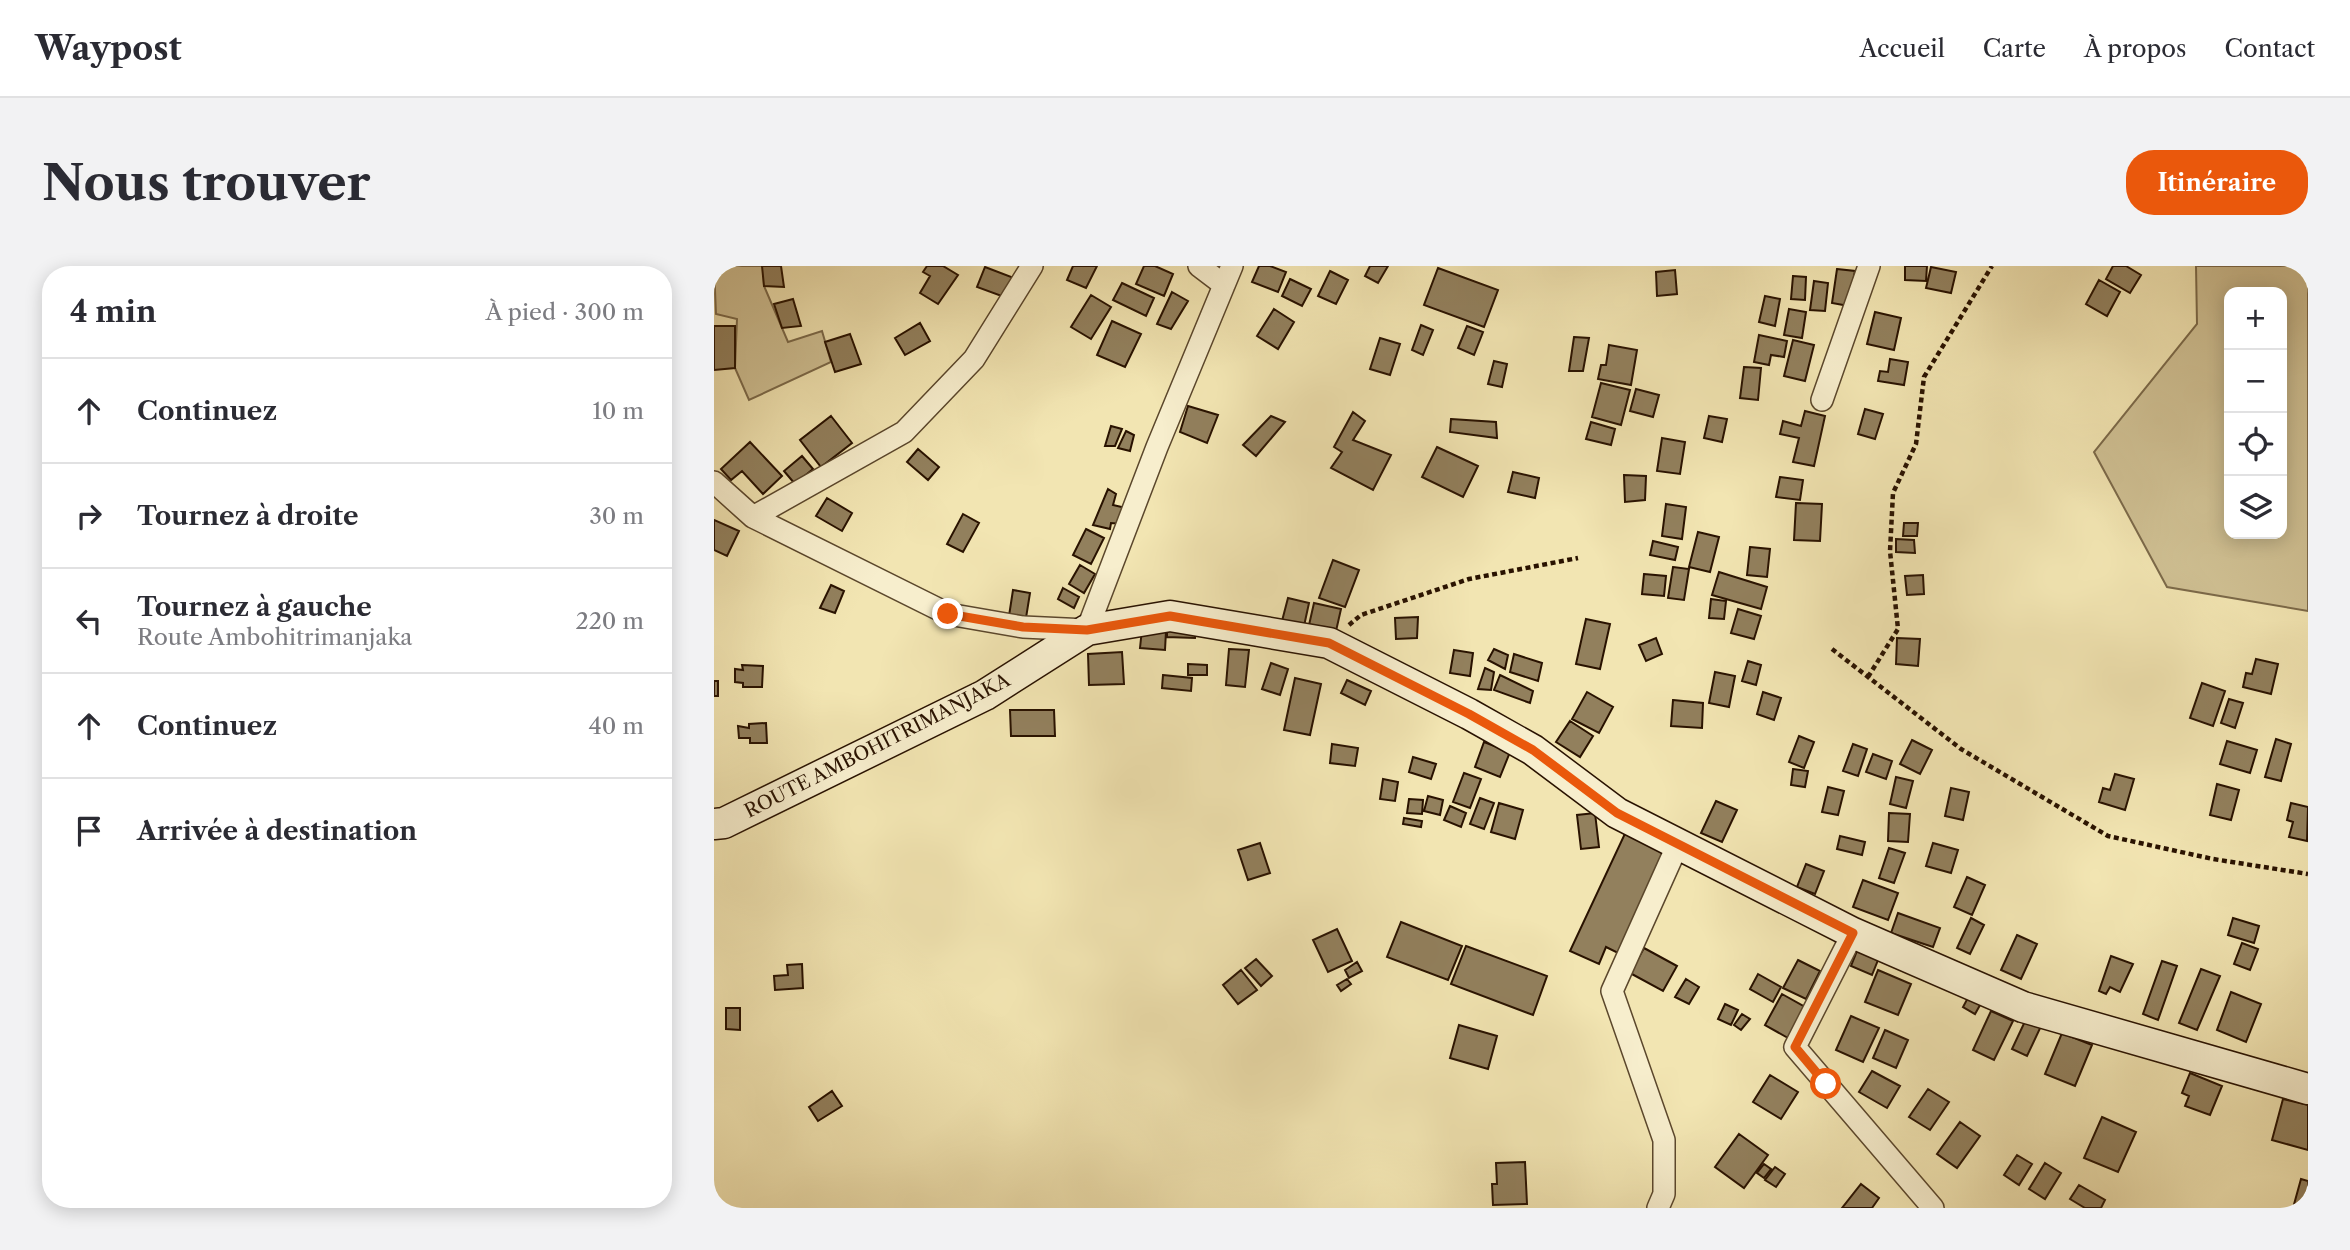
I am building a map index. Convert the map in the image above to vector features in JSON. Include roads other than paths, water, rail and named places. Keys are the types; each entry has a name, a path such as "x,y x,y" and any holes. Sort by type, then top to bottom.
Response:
{"street":[{"path":"753,517 904,432 974,359 1032,266"},
{"path":"714,482 753,517 948,614 1023,627 1087,630 1157,447 1228,276 1199,266"},
{"path":"1822,400 1869,266"},
{"name":"ROUTE AMBOHITRIMANJAKA","path":"717,825 985,695 1087,630 1170,616 1329,643 1469,714 1533,750 1617,813 1853,933 2024,1007 2308,1090"},
{"path":"1664,1203 1664,1140 1612,991 1678,844"},
{"path":"1853,933 1795,1047 1933,1208"}]}
